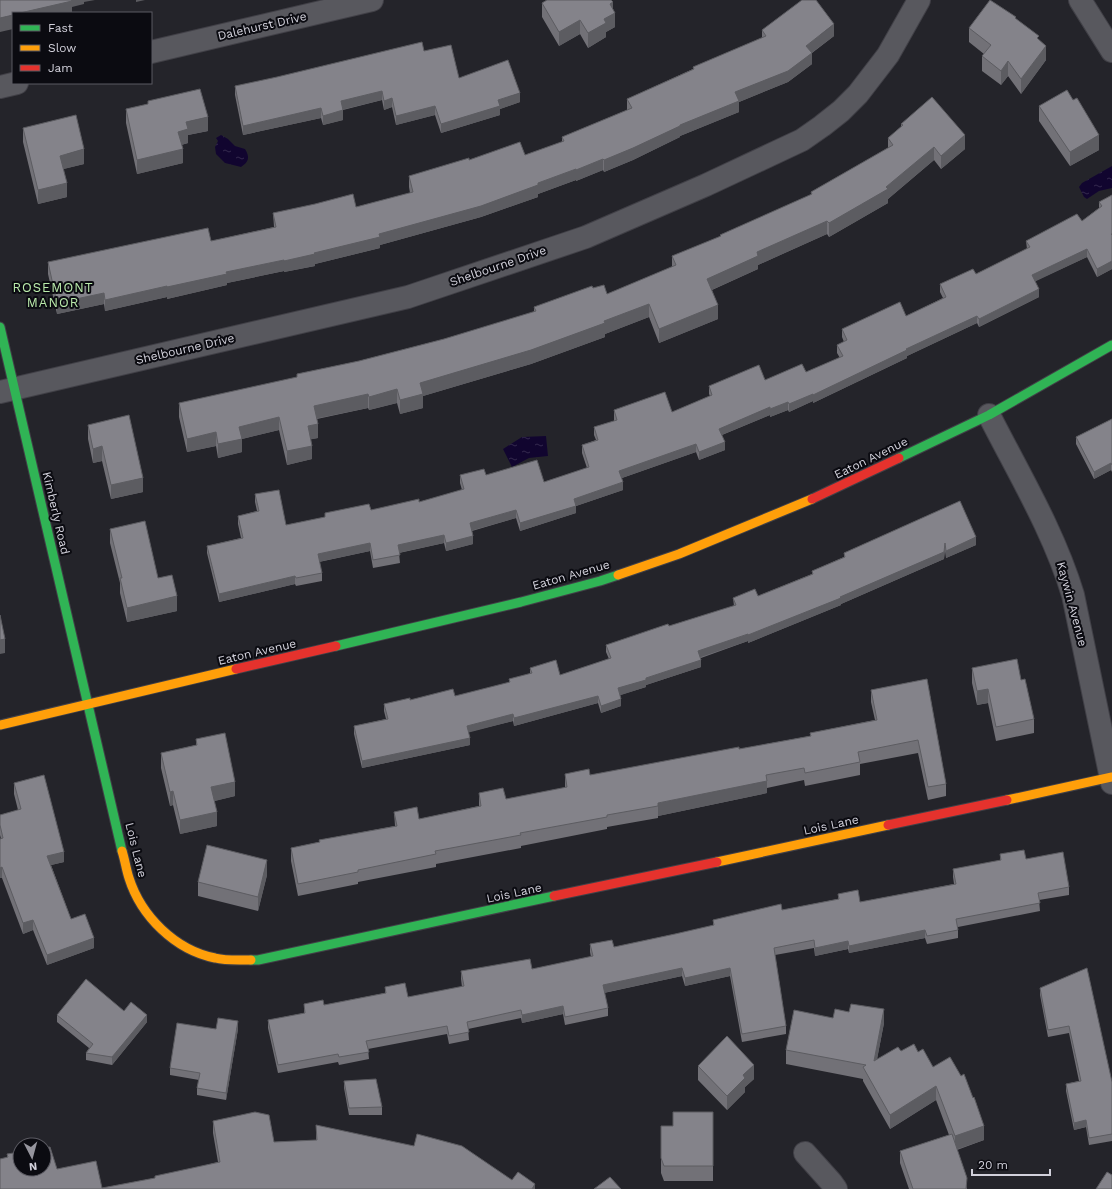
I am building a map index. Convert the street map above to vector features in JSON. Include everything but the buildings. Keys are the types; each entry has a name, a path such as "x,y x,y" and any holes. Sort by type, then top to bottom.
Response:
{"street":[{"name":"Dalehurst Drive","path":"152,52 372,0"},
{"name":"Shelbourne Drive","path":"7,390 408,297 586,237 692,191 802,140 822,126 841,111 858,94 888,55 920,0"},
{"path":"1080,0 1112,51"},
{"path":"0,87 13,84"},
{"name":"Kimberly Road","path":"0,327 7,390 89,704"},
{"name":"Eaton Avenue","path":"0,725 513,603 600,580 679,554 822,495 989,415 1112,345"},
{"name":"Kaywin Avenue","path":"989,415 1057,548 1065,570 1112,779"},
{"name":"Lois Lane","path":"89,704 130,879 142,906 161,930 177,942 205,955 225,960 258,960 1112,779"},
{"path":"805,1153 836,1189"}],"water":[{"path":"221,135 235,146 245,149 248,154 248,159 241,167 225,163 216,154 215,147 218,141 216,138"},
{"path":"1112,166 1112,188 1099,191 1087,199 1084,197 1079,187 1082,183"},
{"path":"546,436 548,456 529,458 512,467 503,449 522,437"}],"traffic: fast":[{"path":"0,327 122,851"},
{"path":"899,458 989,415 1112,345"},
{"path":"336,646 521,602 618,575"},
{"path":"251,960 258,960 554,896"}],"traffic: slow":[{"path":"618,575 679,554 812,499"},
{"path":"0,725 236,669"},
{"path":"1007,800 1112,777"},
{"path":"717,862 888,825"},
{"path":"122,851 134,892 151,918 173,939 200,954 224,960 251,960"}],"traffic: jam":[{"path":"812,499 899,458"},
{"path":"236,669 336,646"},
{"path":"888,825 1007,800"},
{"path":"554,896 717,862"}],"district":[{"name":"ROSEMONT MANOR","path":"53,294"}]}
